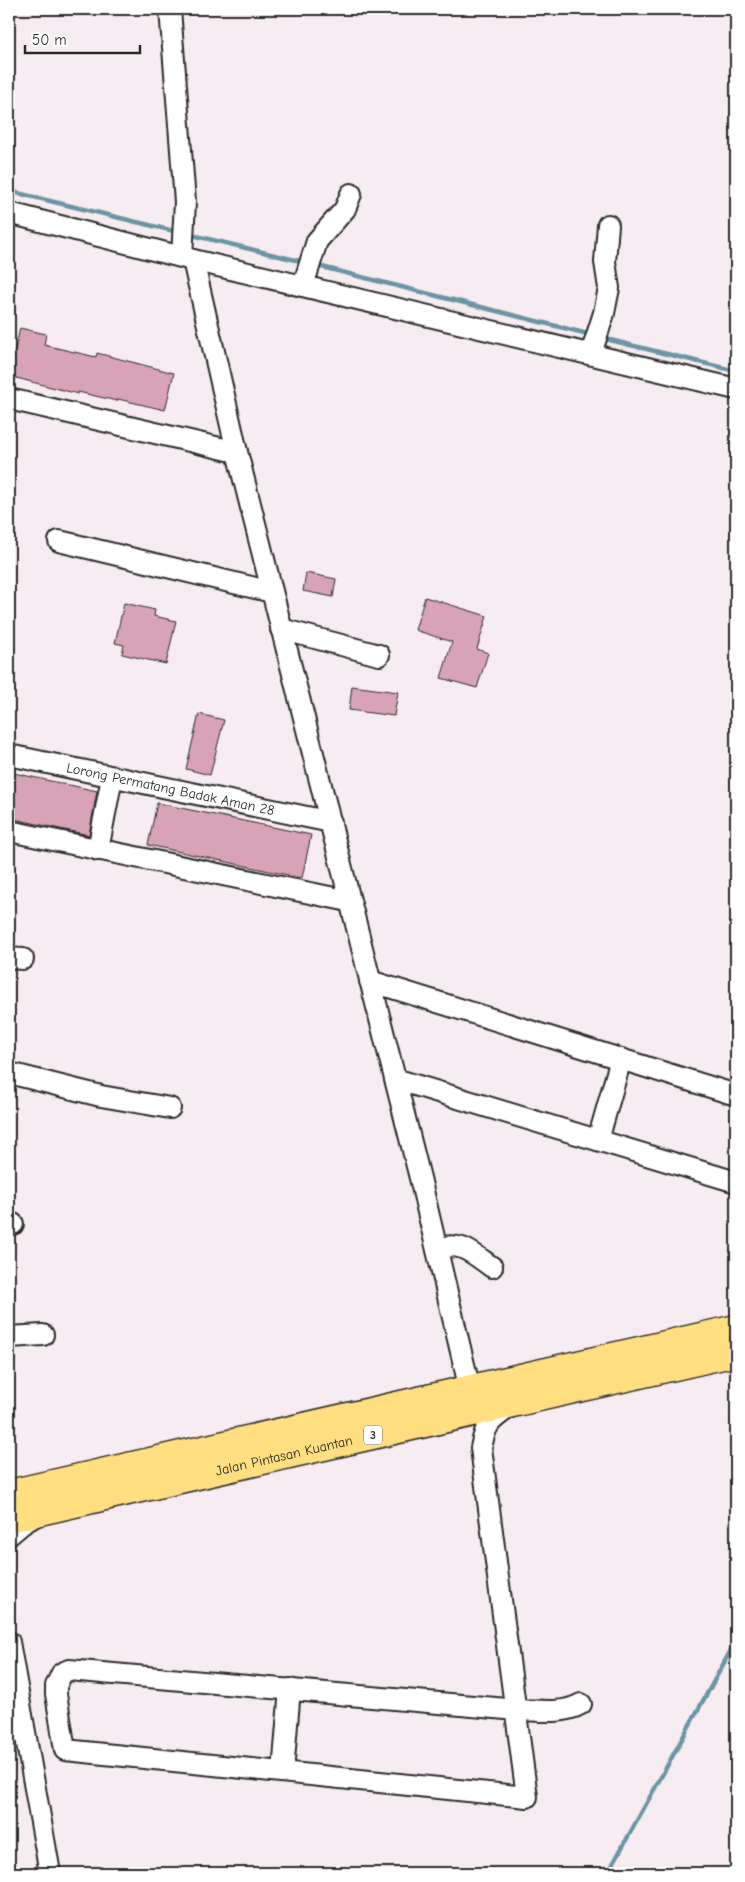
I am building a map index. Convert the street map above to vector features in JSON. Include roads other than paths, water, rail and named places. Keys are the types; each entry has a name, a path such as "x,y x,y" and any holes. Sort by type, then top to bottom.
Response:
{"highway":[{"name":"Jalan Pintasan Kuantan","path":"9,1494 736,1329"},
{"name":"Jalan Pintasan Kuantan","path":"9,1518 736,1352"}],"street":[{"path":"170,9 185,202 186,245 395,1079 470,1390"},
{"path":"307,271 317,241 345,210 351,194"},
{"path":"9,213 186,245 307,271 591,354 736,389"},
{"path":"591,354 610,288 605,262 608,225"},
{"path":"9,399 237,452"},
{"path":"59,541 272,592"},
{"path":"281,629 379,655"},
{"name":"Lorong Permatang Badak Aman 28","path":"9,756 331,822"},
{"path":"98,850 112,777"},
{"path":"9,831 349,901"},
{"path":"370,981 736,1095"},
{"path":"598,1140 622,1059"},
{"path":"9,1073 102,1096 170,1108"},
{"path":"395,1079 736,1182"},
{"path":"437,1249 448,1245 462,1247 492,1267"},
{"path":"9,1337 44,1335"},
{"path":"517,1402 490,1422 484,1431 481,1448 517,1710 527,1797 65,1750 56,1686 62,1673 70,1670 517,1710 562,1712 581,1704"},
{"path":"436,1421 466,1429 473,1434 481,1448"},
{"path":"9,1535 22,1524 48,1509"},
{"path":"9,1642 50,1873"},
{"path":"283,1772 290,1689"}],"waterway":[{"path":"9,191 178,232"},
{"path":"188,234 304,262"},
{"path":"314,265 592,335"},
{"path":"602,338 736,371"},
{"path":"608,1873 736,1641"}]}
